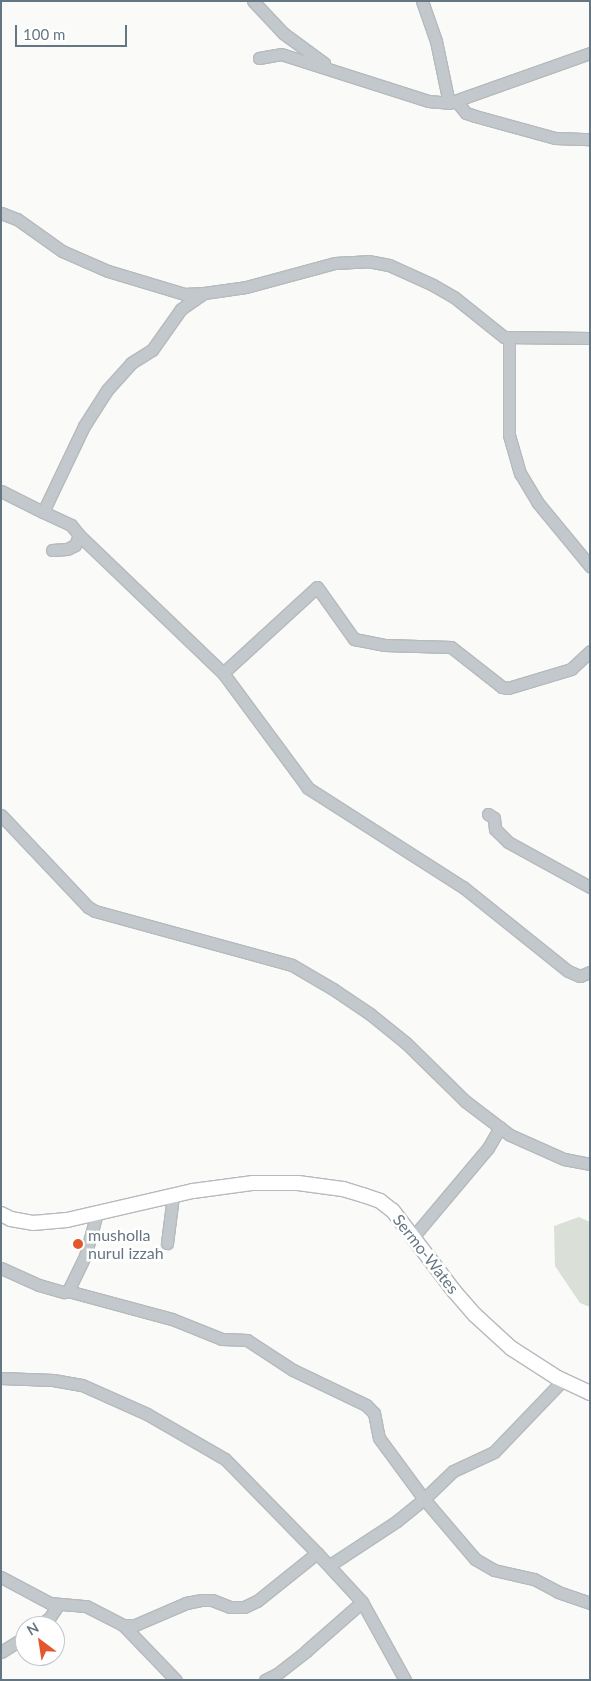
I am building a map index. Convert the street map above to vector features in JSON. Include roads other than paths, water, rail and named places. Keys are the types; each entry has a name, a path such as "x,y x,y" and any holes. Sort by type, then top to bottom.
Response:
{"main road":[{"name":"Sermo-Wates","path":"1,1214 10,1219 33,1223 97,1213 193,1191 253,1183 298,1183 343,1189 380,1201 393,1212 454,1291 511,1348 563,1380 590,1393"}],"street":[{"path":"253,1 283,33 336,72"},
{"path":"422,1 436,41 453,102 466,113 555,138 590,139"},
{"path":"259,58 281,54 428,101 453,102 590,53"},
{"path":"1,213 17,219 62,251 108,271 184,294 254,286 335,263 368,260 389,266 433,285 454,298 498,334 509,338 590,338"},
{"path":"43,512 84,426 107,390 131,363 152,350 182,309 204,293"},
{"path":"509,338 509,435 520,474 538,503 590,566"},
{"path":"1,491 71,525 79,535 223,673 308,788 463,887 568,971 588,977"},
{"path":"52,550 67,549 75,545 79,535"},
{"path":"223,673 317,586 354,639 385,645 451,646 502,687 508,688 571,669 590,651"},
{"path":"488,814 494,818 495,829 508,842 590,887"},
{"path":"1,815 88,907 95,911 292,965 334,989 406,1042 465,1100 510,1135 555,1155 590,1164"},
{"path":"413,1237 488,1148 500,1128"},
{"path":"167,1243 173,1196"},
{"path":"68,1291 72,1287 85,1256 97,1213"},
{"path":"1,1268 39,1285 172,1319 222,1340 247,1340 293,1370 366,1405 374,1413 380,1438 424,1499 474,1559 494,1570 534,1579 558,1592 590,1603"},
{"path":"1,1378 53,1380 82,1385 147,1414 225,1458 330,1565 362,1602 405,1680"},
{"path":"330,1565 397,1521 424,1499 452,1471 494,1452 563,1380"},
{"path":"123,1626 135,1625 186,1603 202,1600 212,1600 230,1607 244,1607 257,1601 317,1553"},
{"path":"1,1577 50,1603 86,1606 123,1626 176,1680"},
{"path":"265,1680 277,1674 306,1651 362,1602"},
{"path":"51,1616 58,1605"},
{"path":"1,1652 15,1643"}],"place":[{"name":"musholla nurul izzah","path":"78,1244"}]}
